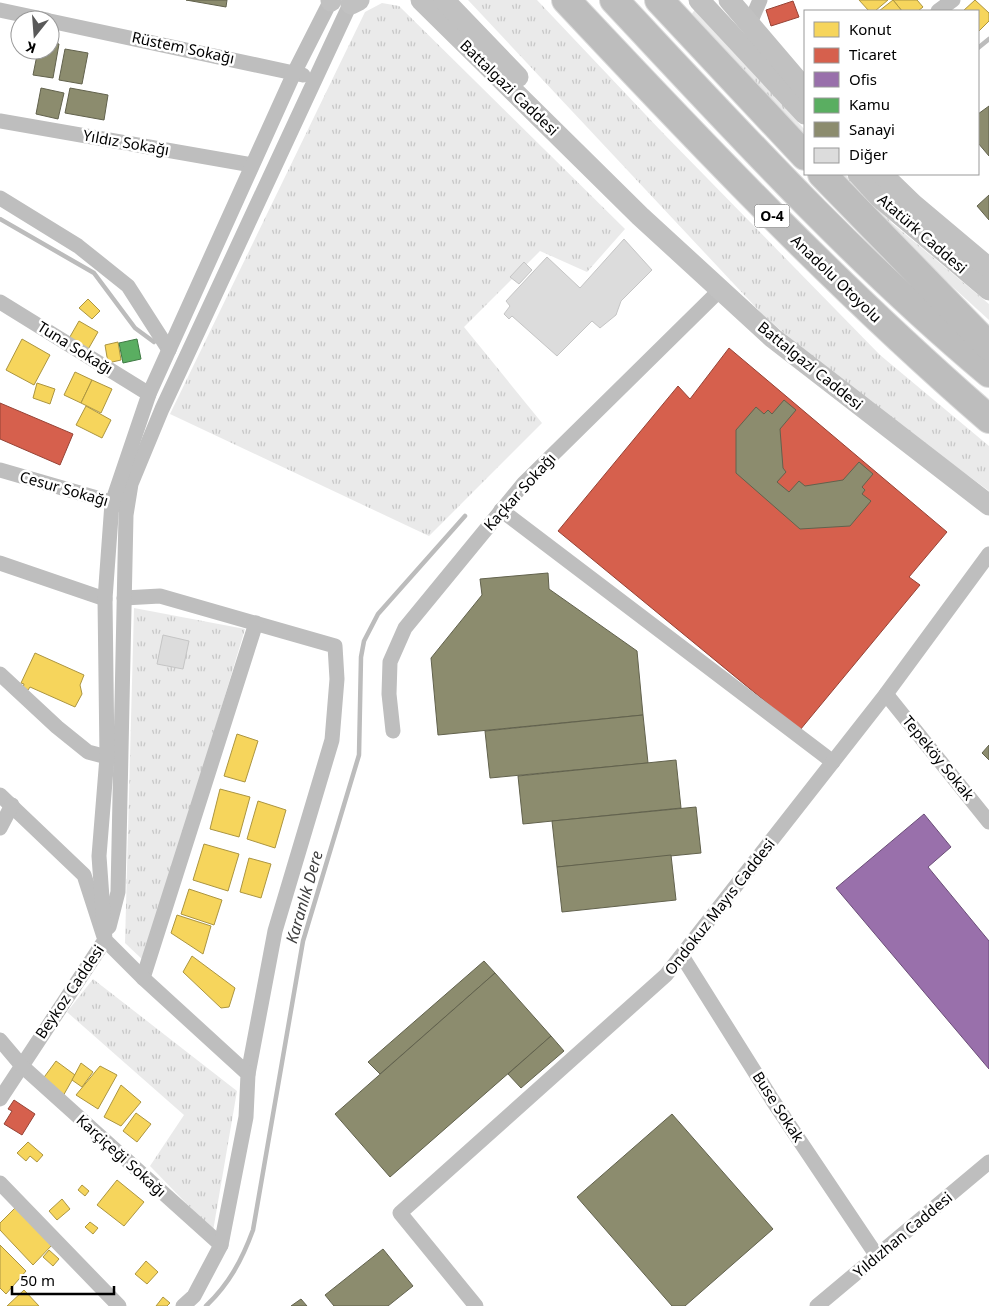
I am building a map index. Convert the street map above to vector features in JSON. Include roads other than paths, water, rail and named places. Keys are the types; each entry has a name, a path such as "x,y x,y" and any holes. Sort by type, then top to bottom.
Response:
{"highway":[{"name":"Anadolu Otoyolu","path":"566,0 733,178 871,314 989,419"},
{"name":"O-4","path":"614,0 780,176 949,340 989,373"},
{"path":"659,0 804,155"},
{"path":"823,175 989,346"}],"main road":[{"name":"Battalgazi Caddesi","path":"421,0 640,216 773,338 989,505"},
{"name":"Battalgazi Caddesi","path":"444,0 566,128 640,216"},
{"path":"699,0 801,101"},
{"path":"729,0 750,23 801,101"},
{"name":"Atatürk Caddesi","path":"859,175 879,197 989,290"},
{"name":"Atatürk Caddesi","path":"883,175 913,204 989,268"}],"street":[{"path":"750,23 760,0"},
{"path":"939,10 953,0"},
{"path":"248,1074 143,978 105,940 99,856 106,757 106,599 112,502 150,394 295,71 342,1"},
{"path":"105,940 118,892 124,598 127,507 131,484 162,409 315,80 342,1"},
{"name":"Rüstem Sokağı","path":"60,22 295,71 315,80"},
{"name":"Yıldız Sokağı","path":"0,121 252,165"},
{"path":"0,198 78,246 128,286 169,350"},
{"name":"Kaçkar Sokağı","path":"393,731 389,676 390,662 399,638 414,616 524,483 720,290"},
{"name":"Tuna Sokağı","path":"0,302 150,394"},
{"name":"Cesur Sokağı","path":"0,470 127,507"},
{"path":"501,510 833,762"},
{"name":"Ondokuz Mayıs Caddesi","path":"476,1306 400,1213 666,976 886,694 989,554"},
{"path":"0,562 106,599"},
{"path":"124,598 160,596 335,646 337,679 332,740 275,931 248,1074 246,1117 221,1245 194,1296 183,1306"},
{"path":"143,978 256,623"},
{"path":"0,674 57,727 88,752 106,757"},
{"name":"Tepeköy Sokak","path":"886,694 989,822"},
{"path":"0,828 6,800"},
{"name":"Beykoz Caddesi","path":"0,1098 105,940 84,875 6,800"},
{"name":"Buse Sokak","path":"682,956 773,1101 877,1256"},
{"name":"Karçiçeği Sokağı","path":"0,1040 22,1066 221,1245"},
{"name":"Yıldızhan Caddesi","path":"817,1306 989,1162"},
{"path":"0,1183 119,1306"}],"waterway":[{"name":"Karanlık Dere","path":"979,47 989,39"},
{"path":"0,219 94,273 135,328 154,342"},
{"name":"Karanlık Dere","path":"206,1306 222,1289 234,1271 253,1230 303,941 359,755 361,657 364,641 378,614 465,516"}]}
